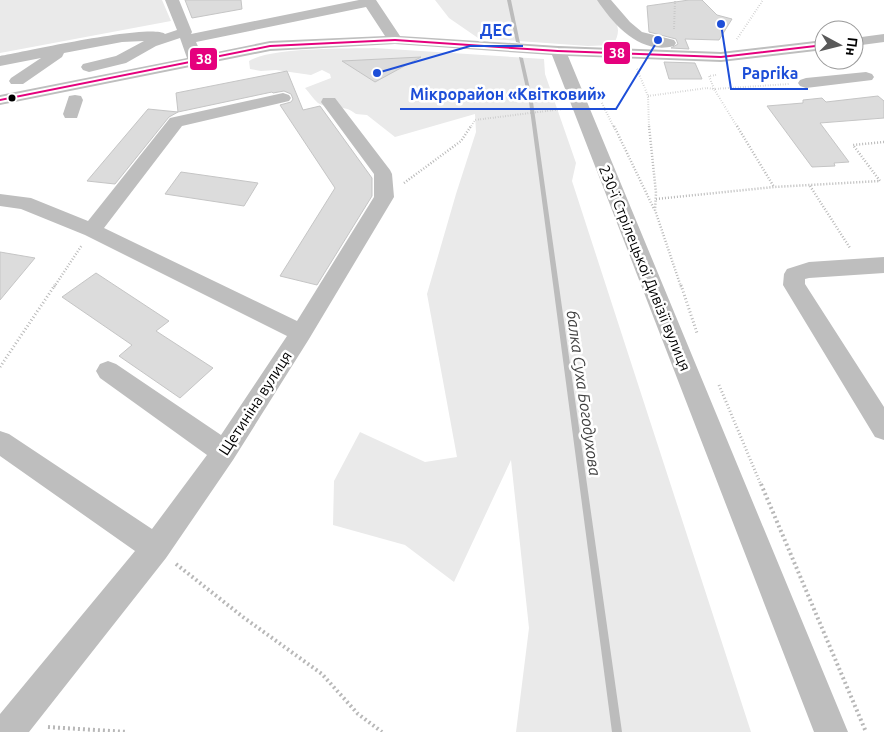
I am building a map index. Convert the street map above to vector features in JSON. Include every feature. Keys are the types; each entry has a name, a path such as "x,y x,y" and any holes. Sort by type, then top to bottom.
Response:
{"street":[{"path":"172,0 197,62"},
{"path":"604,0 628,30 639,38 651,42 676,43"},
{"path":"0,61 46,52 71,60 114,63 151,43 370,1 395,40"},
{"path":"38,77 84,45 120,39 186,35"},
{"path":"864,41 884,38"},
{"path":"17,81 120,39"},
{"path":"73,100 197,62 270,46 395,40 558,51 721,57 814,46"},
{"path":"0,84 38,77 102,42"},
{"path":"71,60 84,45"},
{"name":"230-ї Стрілецької Дивізії вулиця","path":"558,51 831,732"},
{"path":"0,84 46,52"},
{"path":"0,100 73,100 243,65 238,53"},
{"path":"860,70 866,77"},
{"path":"806,83 884,76"},
{"path":"92,230 176,122 283,98"},
{"path":"301,333 384,197 383,174 329,102"},
{"name":"Щетиніна вулиця","path":"0,200 24,203 92,230 301,333 224,452 156,548 10,728"},
{"path":"873,266 809,270 795,274 794,285 884,429"},
{"path":"108,371 224,452"},
{"path":"0,442 156,548"}],"path":[{"path":"675,0 676,43"},
{"path":"731,42 736,40 763,0"},
{"path":"628,68 647,69"},
{"path":"637,68 648,96 656,199 655,210"},
{"path":"648,96 707,88 806,83"},
{"path":"714,89 774,187"},
{"path":"600,100 655,210 698,336"},
{"path":"384,197 461,141 475,120 546,111"},
{"path":"880,181 853,145 884,142"},
{"path":"656,199 774,187 884,181"},
{"path":"809,185 873,266"},
{"path":"0,367 92,230"},
{"path":"718,382 866,732"},
{"path":"156,548 243,617 322,674 358,714 382,732"},
{"path":"10,728 127,732"}],"shaded area":[{"path":"0,0 162,0 171,21 0,53"},
{"path":"435,0 598,0 615,21 618,32 617,38 613,45 588,46 478,38 449,18"},
{"path":"374,48 544,59 545,74 576,163 572,181 751,732 516,732 529,628 511,460 454,582 405,545 333,525 334,481 360,432 425,462 457,457 427,294 476,132 475,114 395,137 367,115 356,114 346,109 328,107 318,103 305,88 331,78 330,74 322,70 311,75 276,70 261,71 250,69 249,61 260,56 291,51"}],"building":[{"path":"185,0 241,0 242,9 192,18"},
{"path":"702,0 717,15 732,19 719,40 685,39 689,49 671,48 678,44 676,39 649,32 647,6"},
{"path":"421,57 375,82 342,61"},
{"path":"664,62 695,63 702,79 669,79"},
{"path":"287,71 303,110 320,106 372,178 372,196 317,285 280,276 335,188 280,105 291,102 293,99 291,94 284,91 272,92 178,112 176,93"},
{"path":"878,96 884,101 884,118 820,123 849,162 834,163 835,166 812,167 767,106 803,103 803,100 822,98 826,102"},
{"path":"148,109 178,112 169,117 115,184 87,181"},
{"path":"181,172 258,183 244,206 165,194"},
{"path":"0,252 35,258 0,300"},
{"path":"96,273 169,321 156,331 213,368 180,398 119,356 132,345 62,297"}],"waterway":[{"name":"балка Суха Богодухова","path":"509,0 518,42"},
{"name":"балка Суха Богодухова","path":"521,58 531,102 617,732"}],"transit line":[{"name":"38","path":"0,100 270,46 395,40 558,51 721,57 814,46"}],"place":[{"name":"Paprika","path":"721,24"},
{"name":"Мікрорайон «Квітковий»","path":"658,40"},
{"name":"ДЕС","path":"377,73"}]}
